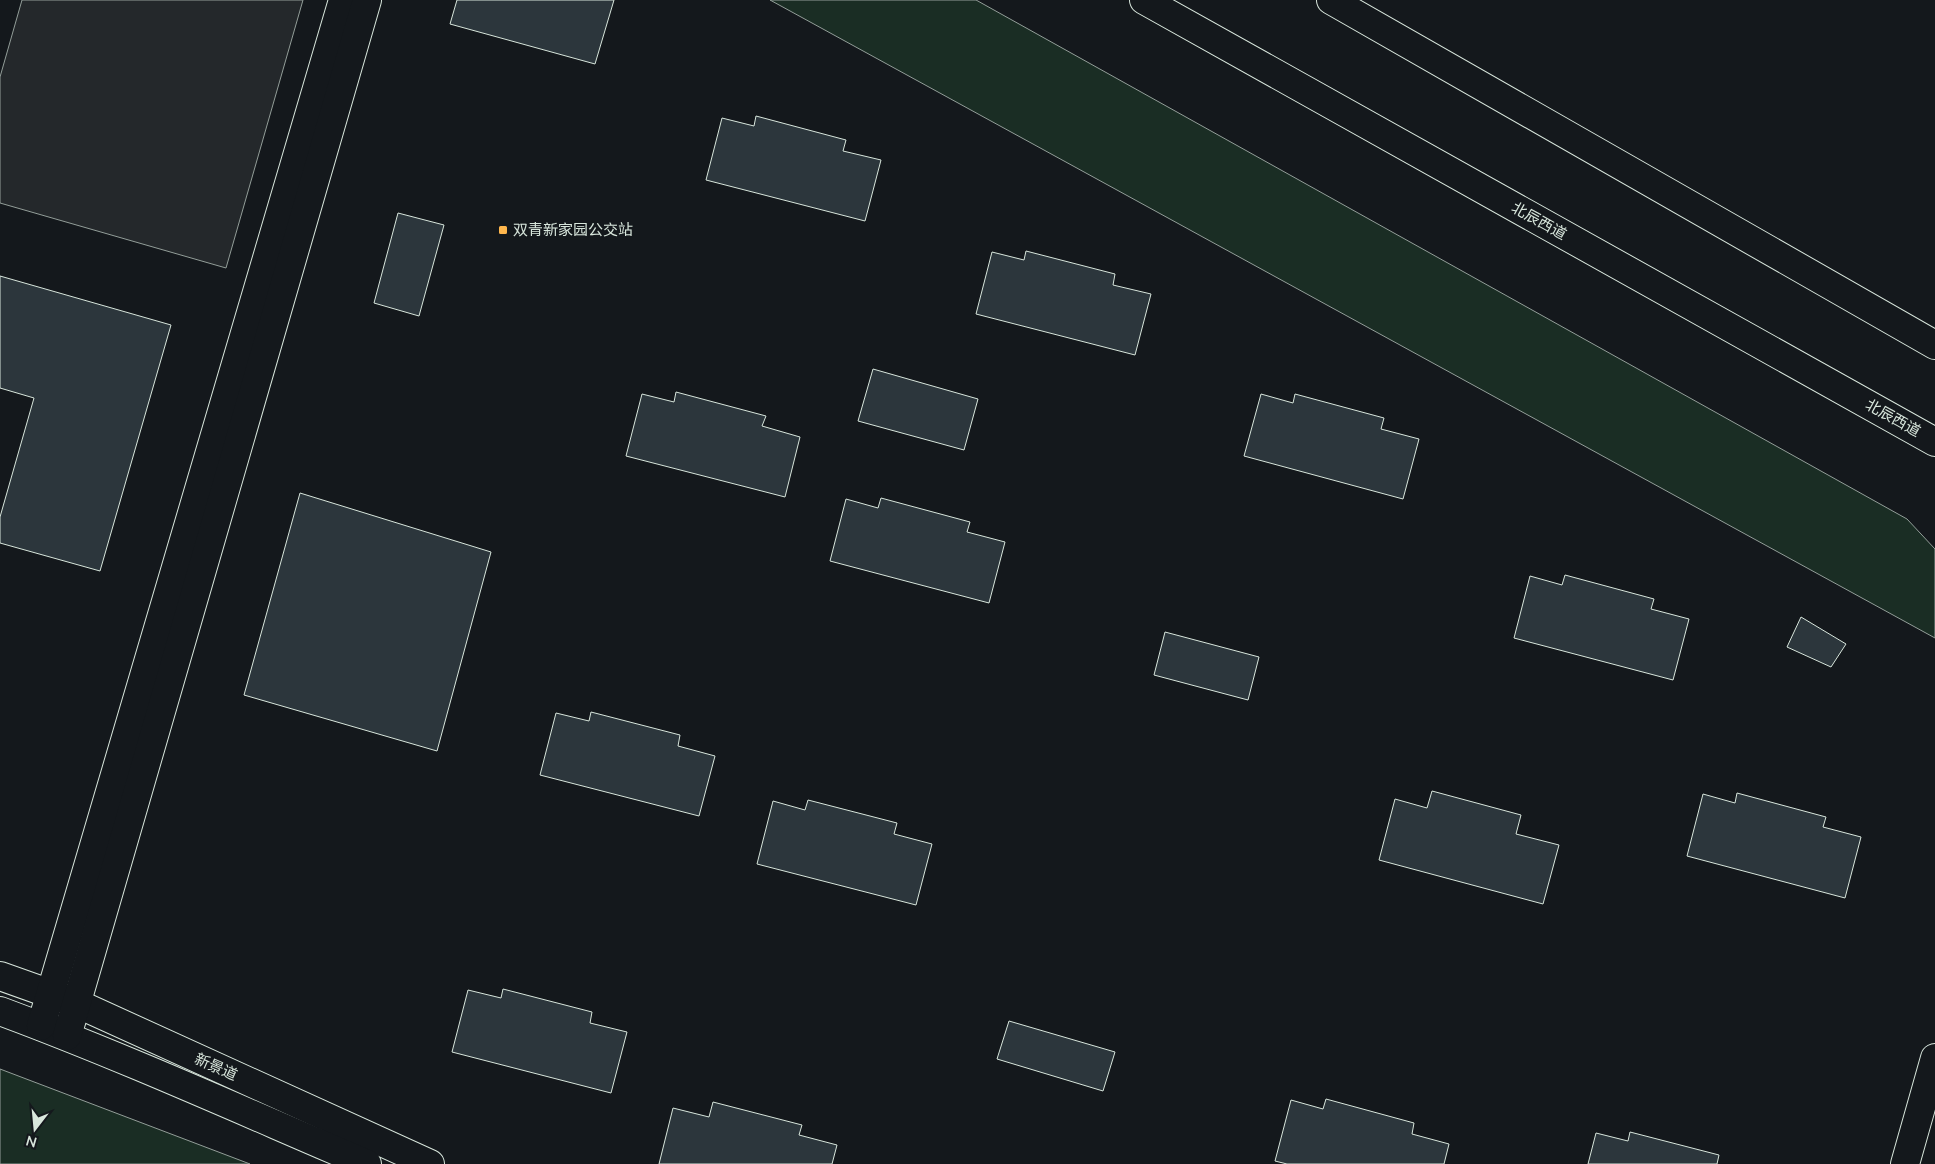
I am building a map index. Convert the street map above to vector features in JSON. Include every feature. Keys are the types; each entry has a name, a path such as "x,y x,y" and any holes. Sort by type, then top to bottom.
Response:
{"street":[{"path":"41,1026 343,0"},
{"path":"67,1036 367,0"},
{"name":"北辰西道","path":"1144,0 1935,442"},
{"path":"1331,0 1935,345"},
{"name":"新景道","path":"0,976 76,1003 430,1164"},
{"name":"新景道","path":"0,1011 67,1036 367,1164"},
{"path":"1905,1164 1935,1058"}],"green space":[{"path":"770,0 976,0 1907,519 1935,549 1935,638"},
{"path":"0,1069 250,1164 0,1164"}],"shaded area":[{"path":"22,0 303,0 226,268 0,203 0,77"}],"building":[{"path":"457,0 614,0 595,64 450,24"},
{"path":"756,116 846,140 843,151 881,160 865,221 706,180 722,118 754,126"},
{"path":"398,213 444,225 419,316 374,303"},
{"path":"1026,251 1115,274 1113,285 1151,294 1135,355 976,314 992,252 1024,260"},
{"path":"0,276 171,325 100,571 0,543 0,517 34,398 0,388"},
{"path":"873,369 978,399 964,450 858,421"},
{"path":"676,392 766,416 762,426 800,437 785,497 626,456 642,394 674,402"},
{"path":"1261,394 1293,403 1295,394 1384,418 1381,429 1419,439 1403,499 1244,456"},
{"path":"300,493 491,552 437,751 244,695"},
{"path":"881,498 970,522 967,532 1005,542 989,603 830,561 846,499 878,508"},
{"path":"1565,575 1654,599 1651,609 1689,619 1673,680 1514,638 1530,576 1562,585"},
{"path":"1801,617 1846,644 1831,667 1787,647"},
{"path":"1165,632 1259,657 1248,700 1154,675"},
{"path":"591,712 680,735 678,746 715,756 699,816 540,775 556,713 589,721"},
{"path":"1432,791 1521,815 1516,834 1559,845 1543,904 1379,860 1395,799 1427,808"},
{"path":"1737,793 1826,817 1823,827 1861,837 1845,898 1687,856 1703,794 1735,803"},
{"path":"808,800 897,823 894,834 932,844 916,905 757,864 773,801 805,810"},
{"path":"503,989 592,1012 590,1023 627,1032 611,1093 452,1052 468,990 501,998"},
{"path":"1009,1021 1115,1052 1103,1091 997,1059"},
{"path":"1326,1099 1414,1123 1412,1134 1449,1144 1444,1164 1287,1164 1275,1161 1291,1100 1323,1109"},
{"path":"713,1102 802,1125 799,1135 837,1145 832,1164 659,1164 673,1108 709,1117"},
{"path":"1630,1132 1719,1155 1717,1164 1588,1164 1596,1133 1628,1141"}],"place":[{"name":"双青新家园公交站","path":"503,230"}]}
